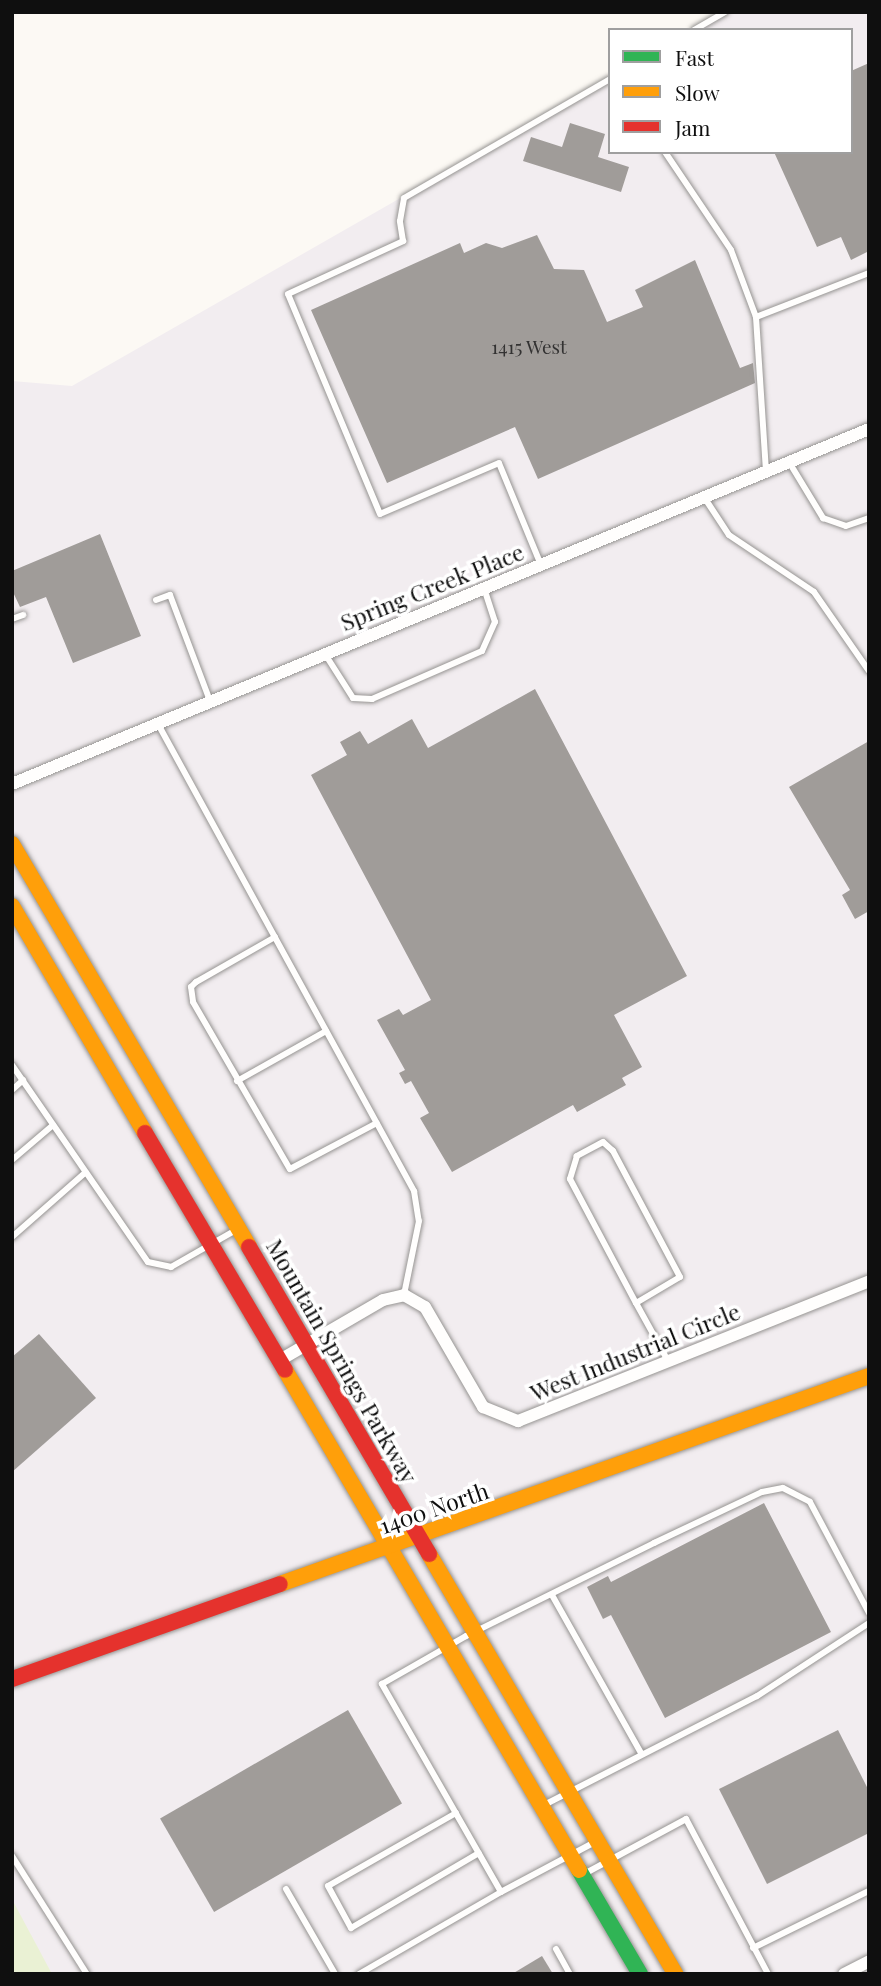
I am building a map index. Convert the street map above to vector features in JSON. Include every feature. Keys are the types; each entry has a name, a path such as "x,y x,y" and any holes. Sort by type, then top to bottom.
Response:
{"street":[{"name":"Spring Creek Place","path":"12,784 869,429"},
{"name":"Mountain Springs Parkway","path":"12,844 675,1974"},
{"path":"12,906 640,1974"},
{"name":"West Industrial Circle","path":"404,1295 425,1307 483,1407 518,1421 869,1281"},
{"path":"279,1360 383,1300 404,1295"},
{"name":"1400 North","path":"12,1679 390,1549 869,1376"},
{"path":"844,1974 869,1961"}],"lane":[{"path":"697,28 725,12"},
{"path":"541,565 499,463 380,514 288,294 403,241 400,221 404,198 608,80"},
{"path":"666,154 731,250 756,317 766,472"},
{"path":"756,317 869,273"},
{"path":"789,462 823,518 846,526 869,518"},
{"path":"704,497 729,536 814,592 869,671"},
{"path":"325,654 353,698 372,699 482,651 495,621 484,588"},
{"path":"156,600 170,595 210,701"},
{"path":"12,619 23,615"},
{"path":"157,723 414,1191 419,1222 404,1295"},
{"path":"275,937 191,987 193,1002 290,1170 377,1123"},
{"path":"237,1081 326,1031"},
{"path":"12,1065 148,1262 171,1267 238,1229"},
{"path":"12,1090 23,1080"},
{"path":"12,1160 54,1125"},
{"path":"636,1303 680,1277 613,1151 603,1142 577,1156 570,1179 636,1303 668,1361"},
{"path":"12,1237 86,1172"},
{"path":"501,1892 382,1684 474,1632 757,1494 783,1488 810,1502 869,1613"},
{"path":"552,1595 641,1753"},
{"path":"542,1806 757,1696 869,1623"},
{"path":"456,1812 328,1886 351,1928 479,1853"},
{"path":"582,1875 686,1819 768,1974"},
{"path":"359,1974 501,1892 597,1841"},
{"path":"12,1856 87,1974"},
{"path":"286,1889 335,1974"},
{"path":"753,1948 869,1891"},
{"path":"556,1949 570,1974"}],"shaded area":[{"path":"725,12 869,12 869,1974 12,1974 12,381 72,386 608,79 608,154 853,154 853,28 697,28"}],"green space":[{"path":"12,1901 14,1903 52,1974 12,1974"}],"building":[{"path":"869,63 869,251 851,260 841,237 817,247 775,154 853,154 853,70"},
{"path":"570,123 605,134 598,157 629,167 621,192 523,161 531,137 562,147"},
{"path":"537,235 554,269 584,270 607,322 643,307 635,290 695,260 740,368 753,363 755,383 538,479 515,427 387,483 311,310 460,243 464,253 486,243 502,248"},
{"path":"100,534 141,636 73,663 46,597 20,607 12,590 12,571"},
{"path":"535,689 687,976 614,1015 642,1067 622,1078 626,1085 577,1112 573,1105 452,1172 420,1118 429,1113 411,1081 405,1084 399,1073 405,1070 377,1020 399,1009 403,1015 431,1000 311,775 347,755 340,742 360,731 368,744 412,719 428,748"},
{"path":"869,741 869,911 855,919 842,895 850,890 789,787"},
{"path":"39,1334 96,1398 12,1472 12,1357"},
{"path":"764,1503 831,1632 665,1718 611,1615 603,1619 587,1587 608,1576 611,1582"},
{"path":"348,1710 402,1804 214,1912 160,1818"},
{"path":"838,1730 869,1791 869,1833 767,1884 719,1789"},
{"path":"542,1956 553,1974 512,1974"}],"traffic: fast":[{"path":"579,1870 640,1974"}],"traffic: slow":[{"path":"12,844 249,1247"},
{"path":"12,906 145,1133"},
{"path":"285,1370 579,1870"},
{"path":"280,1584 869,1376"},
{"path":"429,1554 675,1974"}],"traffic: jam":[{"path":"145,1133 285,1370"},
{"path":"249,1247 429,1554"},
{"path":"12,1679 280,1584"}]}
